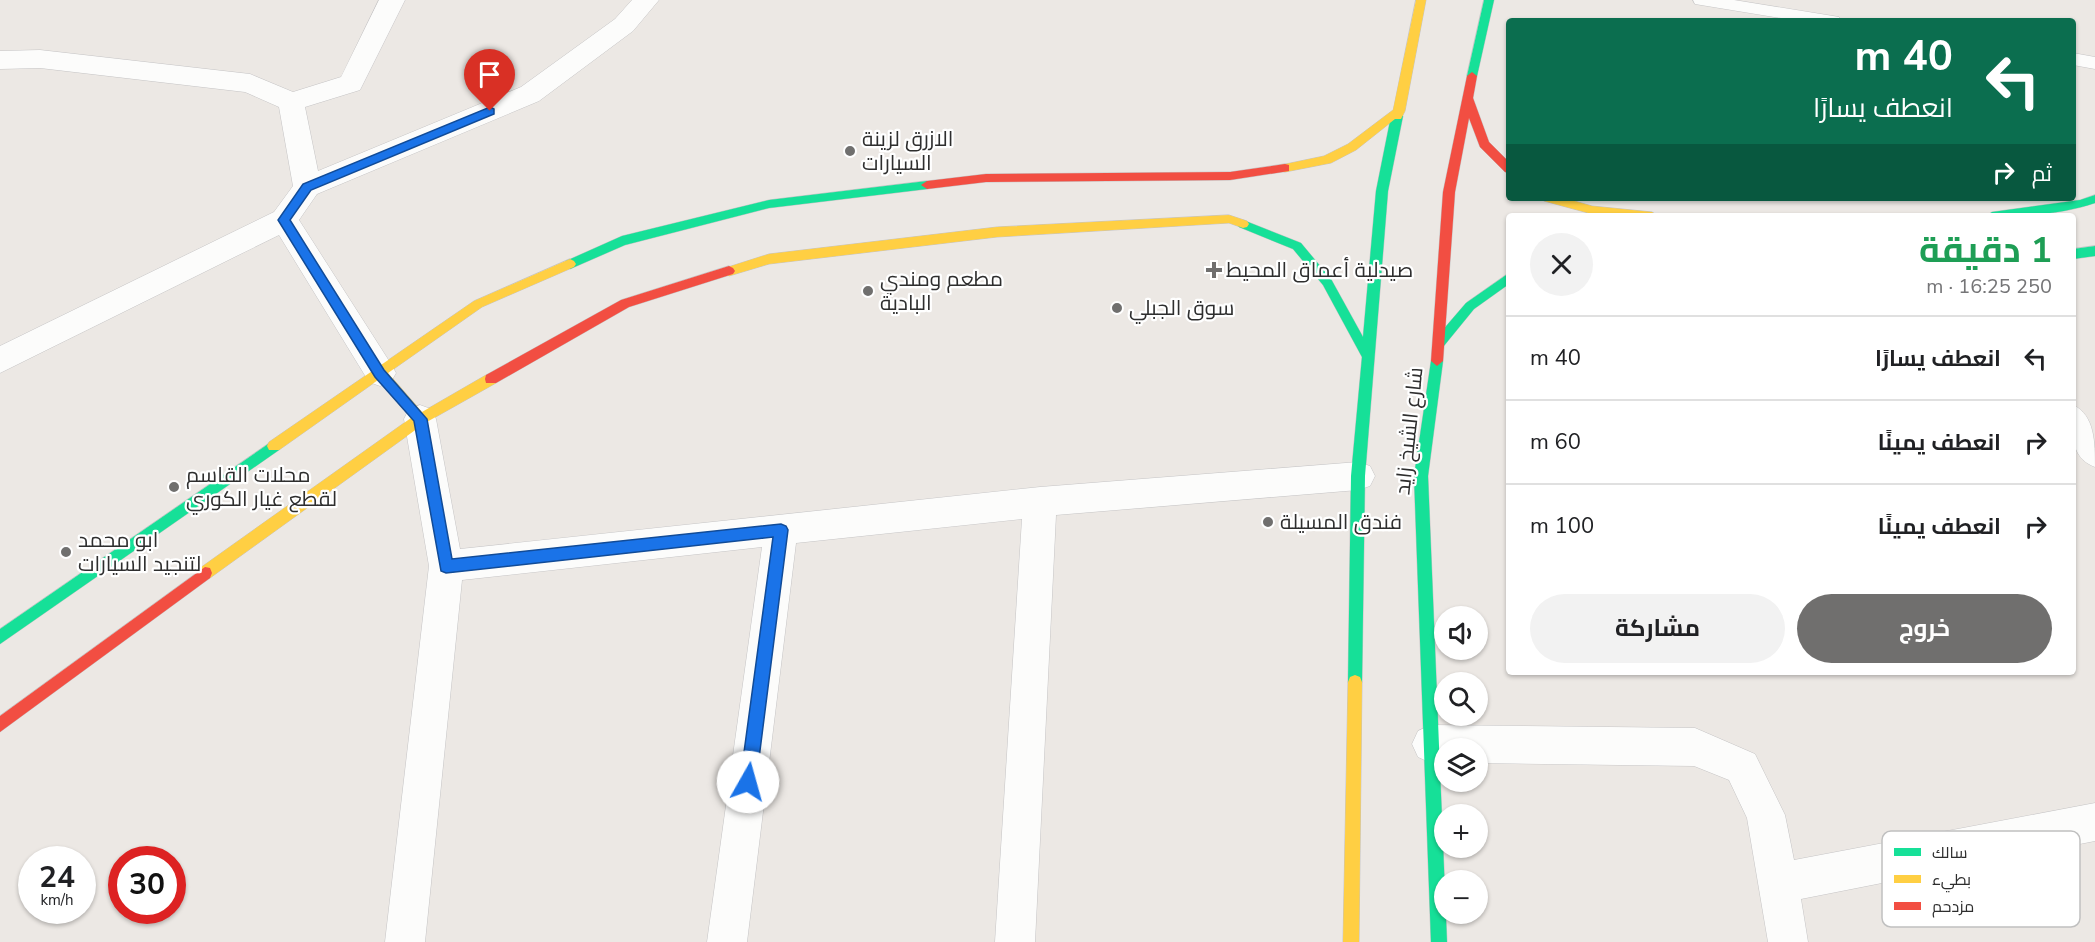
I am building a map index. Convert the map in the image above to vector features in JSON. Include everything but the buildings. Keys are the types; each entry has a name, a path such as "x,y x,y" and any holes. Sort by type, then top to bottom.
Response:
{"main road":[{"path":"1350,942 1358,476 1382,192 1421,0"},
{"name":"شارع الشيخ زايد","path":"1439,942 1421,476 1439,343 1444,238 1449,192 1467,96 1489,0"},
{"path":"1467,96 1484,144 1506,166"},
{"path":"0,637 478,304 622,241 769,204 986,178 1230,176 1298,166 1327,160 1352,147 1399,111"},
{"path":"2014,213 2080,204 2095,199"},
{"path":"1559,201 1592,210 1622,213"},
{"path":"0,725 161,604 420,419 625,303 769,259 997,232 1229,219 1270,233 1297,246 1327,282 1368,357"},
{"path":"2076,254 2095,251"},
{"path":"1439,343 1464,309 1506,280"},
{"path":"380,373 420,419"}],"street":[{"path":"0,60 40,59 250,83 291,102 351,83 392,0"},
{"path":"0,360 284,220 307,187 530,94 624,25 646,0"},
{"path":"291,102 307,187"},
{"path":"284,220 380,373"},
{"path":"405,942 446,566 420,419"},
{"path":"2076,424 2095,453"},
{"path":"446,566 1040,502 1358,476"},
{"path":"1015,942 1040,502"},
{"path":"728,942 781,530"},
{"path":"1431,744 1695,747 1742,767 1766,815 1788,942"},
{"path":"2053,831 2095,823"},
{"path":"1778,883 1882,863"}],"lane":[{"path":"1701,0 1814,18"},
{"path":"2076,60 2095,63"}],"traffic: fast":[{"path":"1472,76 1489,0"},
{"path":"1355,682 1358,476 1382,191 1397,116"},
{"path":"570,264 622,241 769,204 927,185"},
{"path":"2014,213 2080,204 2095,199"},
{"path":"1243,224 1297,246 1327,282 1368,357"},
{"path":"2076,254 2095,251"},
{"path":"1439,343 1470,306 1506,280"},
{"path":"1437,361 1421,476 1439,942"},
{"path":"0,637 274,446"}],"traffic: slow":[{"path":"1397,116 1421,0"},
{"path":"1285,168 1327,160 1352,147 1399,111"},
{"path":"1559,201 1592,210 1622,213"},
{"path":"729,271 769,259 997,232 1229,219 1243,224"},
{"path":"274,446 478,304 570,264"},
{"path":"380,373 420,419"},
{"path":"205,573 420,419 491,379"},
{"path":"1351,942 1355,682"}],"traffic: jam":[{"path":"1437,361 1449,192 1472,76"},
{"path":"1467,96 1484,144 1506,166"},
{"path":"927,185 986,178 1230,176 1285,168"},
{"path":"491,379 625,303 729,271"},
{"path":"0,725 205,573"}],"place":[{"name":"الازرق لزينة السيارات","path":"850,151"},
{"name":"صيدلية أعماق المحيط","path":"1214,270"},
{"name":"مطعم ومندي البادية","path":"868,291"},
{"name":"سوق الجبلي","path":"1117,308"},
{"name":"محلات القاسم لقطع غيار الكوري","path":"174,487"},
{"name":"فندق المسيلة","path":"1268,522"},
{"name":"ابو محمد لتنجيد السيارات","path":"66,552"}],"route":[{"path":"490,111 307,187 284,220 380,373 420,419 446,566 781,530 748,782"}]}
